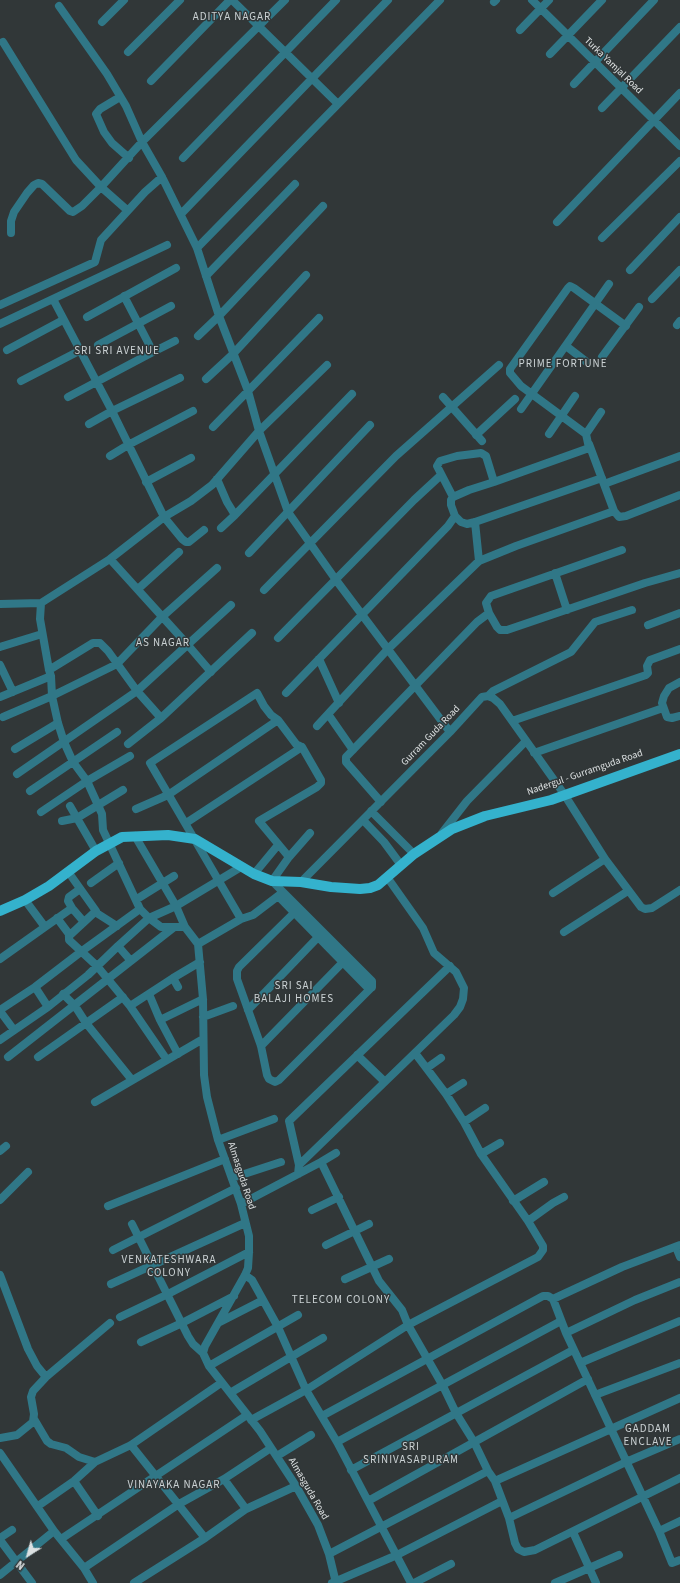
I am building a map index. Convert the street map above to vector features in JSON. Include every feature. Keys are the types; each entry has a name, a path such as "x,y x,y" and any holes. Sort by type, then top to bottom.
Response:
{"main road":[{"name":"Nadergul - Gurramguda Road","path":"0,911 25,900 49,886 109,843 122,837 134,836 168,835 195,839 241,867 272,881 301,882 331,887 360,889 370,888 378,885 414,854 452,829 486,816 546,802 564,794 680,754"}],"street":[{"path":"102,22 124,0"},
{"path":"128,52 180,0"},
{"path":"151,81 231,0 338,104"},
{"path":"11,233 11,221 14,212 27,192 38,183 42,184 67,209 73,212 82,206 129,158 142,142 285,0"},
{"path":"183,158 336,0"},
{"path":"180,214 388,0"},
{"path":"197,248 440,0"},
{"name":"Turka Yamjal Road","path":"532,0 680,146"},
{"path":"520,30 549,0"},
{"path":"550,54 602,0"},
{"path":"574,84 654,0"},
{"path":"59,6 107,74 162,177 197,248 219,316 248,391 259,431 288,512 336,580 450,732"},
{"path":"602,108 680,28"},
{"path":"3,42 76,160 101,187 127,210"},
{"path":"558,222 680,92"},
{"path":"120,97 100,109 96,114 104,132 112,143 129,158"},
{"path":"602,238 680,161"},
{"path":"0,305 95,262 101,240 127,210 162,177"},
{"path":"206,276 295,184"},
{"path":"198,336 219,316 323,206"},
{"path":"630,270 680,217"},
{"path":"0,324 167,245"},
{"path":"87,316 176,268"},
{"path":"652,299 680,270"},
{"path":"206,379 233,354 306,275"},
{"path":"521,409 609,284"},
{"path":"626,326 570,286 510,369 510,373 520,386 531,395 586,434 614,511 620,517 680,495"},
{"path":"124,296 153,352"},
{"path":"53,299 63,320 81,350 164,517 182,540 186,542 189,542 204,530"},
{"path":"98,345 171,306"},
{"path":"602,357 639,307"},
{"path":"213,427 319,318"},
{"path":"7,350 63,320"},
{"path":"68,397 175,342"},
{"path":"566,346 588,363"},
{"path":"21,381 81,350"},
{"path":"0,604 41,603 110,559 164,517 211,485 259,431 327,365"},
{"path":"264,590 396,456 499,365"},
{"path":"89,424 112,411 180,378"},
{"path":"221,528 352,394"},
{"path":"549,434 575,396"},
{"path":"444,397 479,438 515,400"},
{"path":"110,456 193,411"},
{"path":"586,434 601,412"},
{"path":"249,553 370,425"},
{"path":"589,444 588,449 469,490 453,497 451,500 451,505 455,516 461,522 467,524 475,522 680,456"},
{"path":"453,497 437,466 440,461 457,456 481,453 486,456 494,482"},
{"path":"146,482 191,458"},
{"path":"278,638 414,500 441,475"},
{"path":"211,485 227,502 235,515"},
{"path":"317,726 388,648 478,561 614,511"},
{"path":"286,694 419,557 448,526 455,516"},
{"path":"475,522 478,561"},
{"path":"622,550 491,596 486,602 489,613 497,627 503,630 680,573"},
{"path":"138,589 179,552"},
{"path":"110,559 211,672"},
{"path":"3,717 52,696 117,664 162,616 217,568"},
{"path":"555,573 567,610"},
{"path":"41,603 40,619 42,634 58,723 64,742 74,762 87,781 98,805 103,817 103,830 140,909 161,927 186,927"},
{"path":"17,774 137,691 230,605"},
{"name":"Gurram Guda Road","path":"301,882 450,732 482,697 488,696 493,691 572,652 595,622 632,610"},
{"path":"381,802 346,762 346,757 476,622 489,613"},
{"path":"648,625 680,613"},
{"path":"128,744 161,718 252,633"},
{"path":"0,647 42,634"},
{"path":"0,697 50,673 93,643 100,643 108,651 137,691 161,718"},
{"path":"512,721 646,674 648,673 647,666 650,660 680,649"},
{"path":"319,659 339,703"},
{"path":"0,665 13,692"},
{"path":"680,682 669,688 662,700 666,715 670,718 680,716"},
{"path":"241,919 150,763 257,693 264,706 278,720 296,744 302,747 318,772 321,783 317,787 259,821 289,857"},
{"path":"488,696 500,704 564,794 605,859 641,907 645,909 652,908 680,890"},
{"path":"534,753 663,708"},
{"path":"328,714 353,750"},
{"path":"136,809 168,795 278,720"},
{"path":"15,749 58,723"},
{"path":"30,791 117,732"},
{"path":"437,840 467,801 526,741"},
{"path":"186,823 302,747"},
{"path":"41,812 87,781 130,756"},
{"path":"62,821 77,818 123,790"},
{"path":"70,806 96,851"},
{"path":"371,811 414,854"},
{"path":"363,820 384,842 401,865"},
{"path":"297,910 237,971 237,979 260,1046 267,1074 269,1079 275,1082 279,1080 372,987 372,981 346,960 321,934 297,910 281,894 272,881 289,857 310,833"},
{"name":"Almasguda Road","path":"134,836 176,906 186,927 198,944 203,999 204,1075 207,1097 218,1140 236,1188 249,1236 248,1268 245,1276 205,1346 203,1353 209,1366 277,1456 296,1486 318,1525 329,1554 334,1582"},
{"path":"254,874 278,845"},
{"path":"553,892 605,859"},
{"path":"91,883 119,864"},
{"path":"0,1040 48,1007 88,975 149,918 176,906 241,867"},
{"path":"69,873 95,908 95,912 117,926"},
{"path":"136,899 174,876"},
{"path":"299,1165 384,1081 415,1053 460,1007 463,999 464,988 456,972 434,953 423,928 387,877"},
{"path":"80,889 70,897 68,901 84,922"},
{"path":"564,932 628,891"},
{"path":"198,944 241,919 253,915 281,894"},
{"path":"25,900 45,927"},
{"path":"0,959 72,908"},
{"path":"14,1030 0,1011 36,987 82,951 140,909"},
{"path":"70,936 95,912"},
{"path":"57,918 70,936 69,940 97,966 130,1006 166,1060"},
{"path":"161,927 161,938"},
{"path":"8,1057 173,928"},
{"path":"248,1010 321,934"},
{"path":"118,946 131,961"},
{"path":"260,1046 346,960"},
{"path":"130,1006 200,962"},
{"path":"298,1174 299,1165 289,1121 450,966"},
{"path":"173,978 178,988"},
{"path":"36,987 48,1007"},
{"path":"63,994 75,1006 132,1080"},
{"path":"149,994 160,1020 178,1054"},
{"path":"38,1057 123,997"},
{"path":"160,1020 203,999"},
{"path":"203,1017 233,1006"},
{"path":"95,1102 203,1038"},
{"path":"61,1539 98,1516 156,1476 249,1418 306,1390 408,1326 542,1254 543,1246 528,1221 481,1154 464,1122 446,1094 415,1053"},
{"path":"357,1055 384,1081"},
{"path":"427,1068 441,1058"},
{"path":"446,1094 463,1083"},
{"path":"464,1122 485,1108"},
{"path":"218,1140 274,1119"},
{"path":"481,1154 500,1143"},
{"path":"241,1204 321,1162 336,1152"},
{"path":"108,1206 225,1159"},
{"path":"232,1178 281,1162"},
{"path":"321,1162 379,1281 402,1310 408,1326 443,1386 456,1413 474,1442 488,1471 495,1481 509,1518 515,1543 518,1549 524,1552 535,1550 573,1532 642,1495 680,1478"},
{"path":"0,1200 28,1172"},
{"path":"513,1201 544,1182"},
{"path":"113,1250 138,1236 236,1188"},
{"path":"312,1210 339,1197"},
{"path":"528,1221 552,1203 564,1197"},
{"path":"112,1284 245,1223"},
{"path":"132,1224 193,1344 203,1353"},
{"path":"326,1245 369,1224"},
{"path":"552,1298 622,1267 678,1246 680,1257"},
{"path":"120,1317 249,1252"},
{"path":"346,1279 389,1259"},
{"path":"0,1274 28,1350 37,1366 46,1377"},
{"path":"245,1276 252,1280 278,1327 306,1390 337,1442 411,1583"},
{"path":"566,1333 636,1300 680,1282"},
{"path":"141,1342 182,1323 235,1295"},
{"path":"322,1416 426,1358 546,1295 552,1298 573,1350 596,1395 659,1531 672,1563 680,1560"},
{"path":"220,1322 263,1300"},
{"path":"209,1366 298,1314"},
{"path":"337,1442 561,1321"},
{"path":"580,1363 680,1321"},
{"path":"95,1462 78,1457 66,1448 51,1444 47,1441 34,1419 31,1397 33,1391 46,1377 110,1323"},
{"path":"230,1393 292,1358 323,1338"},
{"path":"351,1470 573,1350"},
{"path":"596,1395 680,1363"},
{"path":"368,1501 588,1379"},
{"path":"38,1506 74,1481 95,1462 132,1444 221,1383"},
{"path":"495,1481 680,1398"},
{"path":"0,1438 18,1435 33,1422 34,1419"},
{"path":"277,1456 311,1435"},
{"path":"509,1518 626,1462 680,1439"},
{"path":"132,1444 205,1538"},
{"path":"84,1568 179,1504 224,1479 271,1448"},
{"path":"0,1453 54,1531 84,1568 93,1583"},
{"path":"329,1554 488,1471"},
{"path":"224,1479 246,1510"},
{"path":"74,1481 98,1516"},
{"path":"134,1583 246,1510 296,1486"},
{"path":"334,1582 397,1555 502,1501"},
{"path":"659,1531 680,1521"},
{"path":"12,1530 0,1539 32,1583"},
{"path":"0,1575 54,1531"},
{"path":"573,1532 596,1583"},
{"path":"555,1583 619,1555"},
{"path":"414,1583 451,1564"}],"district":[{"name":"ADITYA NAGAR","path":"232,18"},
{"name":"SRI SRI AVENUE","path":"117,352"},
{"name":"PRIME FORTUNE","path":"563,365"},
{"name":"AS NAGAR","path":"163,644"},
{"name":"SRI SAI BALAJI HOMES","path":"294,993"},
{"name":"VENKATESHWARA COLONY","path":"169,1267"},
{"name":"TELECOM COLONY","path":"341,1301"},
{"name":"GADDAM ENCLAVE","path":"648,1436"},
{"name":"SRI SRINIVASAPURAM","path":"411,1454"},
{"name":"VINAYAKA NAGAR","path":"174,1486"}]}
